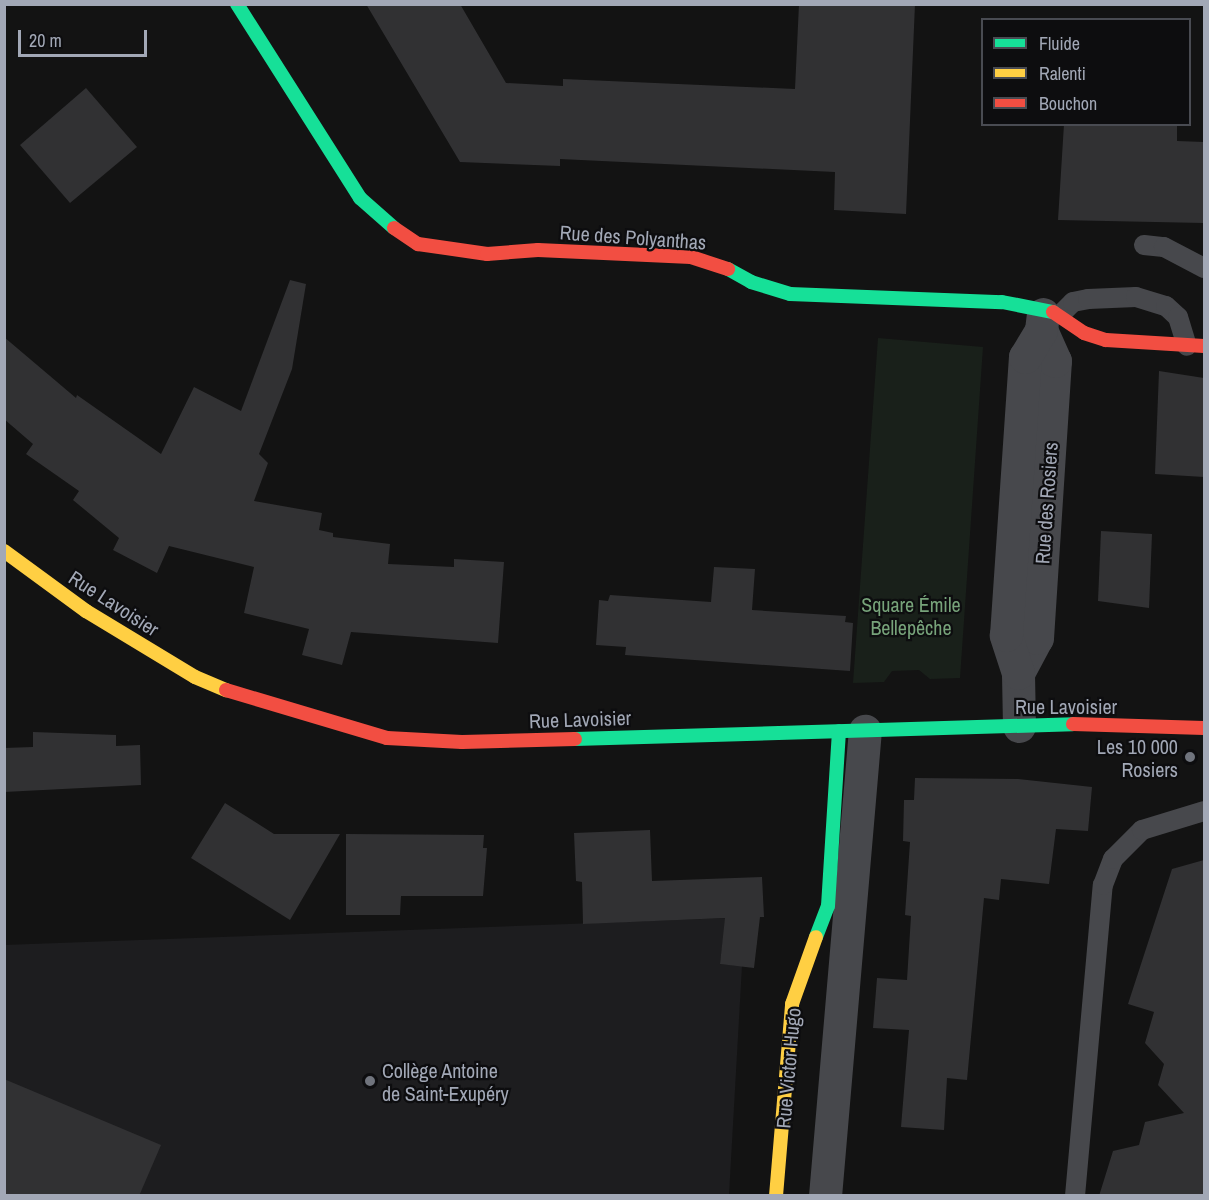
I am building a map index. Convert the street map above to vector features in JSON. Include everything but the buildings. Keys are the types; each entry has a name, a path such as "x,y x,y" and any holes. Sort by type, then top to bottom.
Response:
{"street":[{"name":"Rue des Polyanthas","path":"237,4 360,198 378,217 418,244 487,254 538,250 691,256 716,262 751,282 790,294 1002,302 1106,340 1196,346"},
{"name":"Rue des Rosiers","path":"1019,726 1018,673 1006,635 1024,357 1048,318"},
{"name":"Rue Lavoisier","path":"4,551 86,611 195,677 241,697 387,738 462,742 1019,726 1204,728"},
{"name":"Rue Victor Hugo","path":"776,1196 792,1004 828,906 852,731"},
{"path":"825,1196 852,731"}],"lane":[{"path":"1144,245 1164,247 1204,268"},
{"path":"1048,318 1073,302 1088,298 1136,297 1166,306 1178,317 1196,346"},
{"path":"1076,1196 1103,885 1113,859 1142,830 1204,811"}],"shaded area":[{"name":"Collège Antoine de Saint-Exupéry","path":"757,917 757,945 723,941 720,964 742,966 729,1195 5,1195 4,945"}],"green space":[{"name":"Square Émile Bellepêche","path":"878,338 983,347 960,678 930,679 919,670 892,671 884,682 853,683"}],"traffic: fast":[{"path":"237,4 360,198 394,228"},
{"path":"728,269 751,282 790,294 1002,302 1053,312"},
{"path":"575,739 1073,724"},
{"path":"816,937 828,906 839,731"}],"traffic: slow":[{"path":"4,551 86,611 195,677 226,690"},
{"path":"776,1196 792,1004 816,937"}],"traffic: jam":[{"path":"394,228 418,244 487,254 538,250 691,257 728,269"},
{"path":"1053,312 1084,333 1106,340 1204,346"},
{"path":"226,690 387,738 462,742 575,739"},
{"path":"1073,724 1204,728"}],"place":[{"name":"Les 10 000 Rosiers","path":"1190,757"},
{"name":"Collège Antoine de Saint-Exupéry","path":"370,1081"}]}
